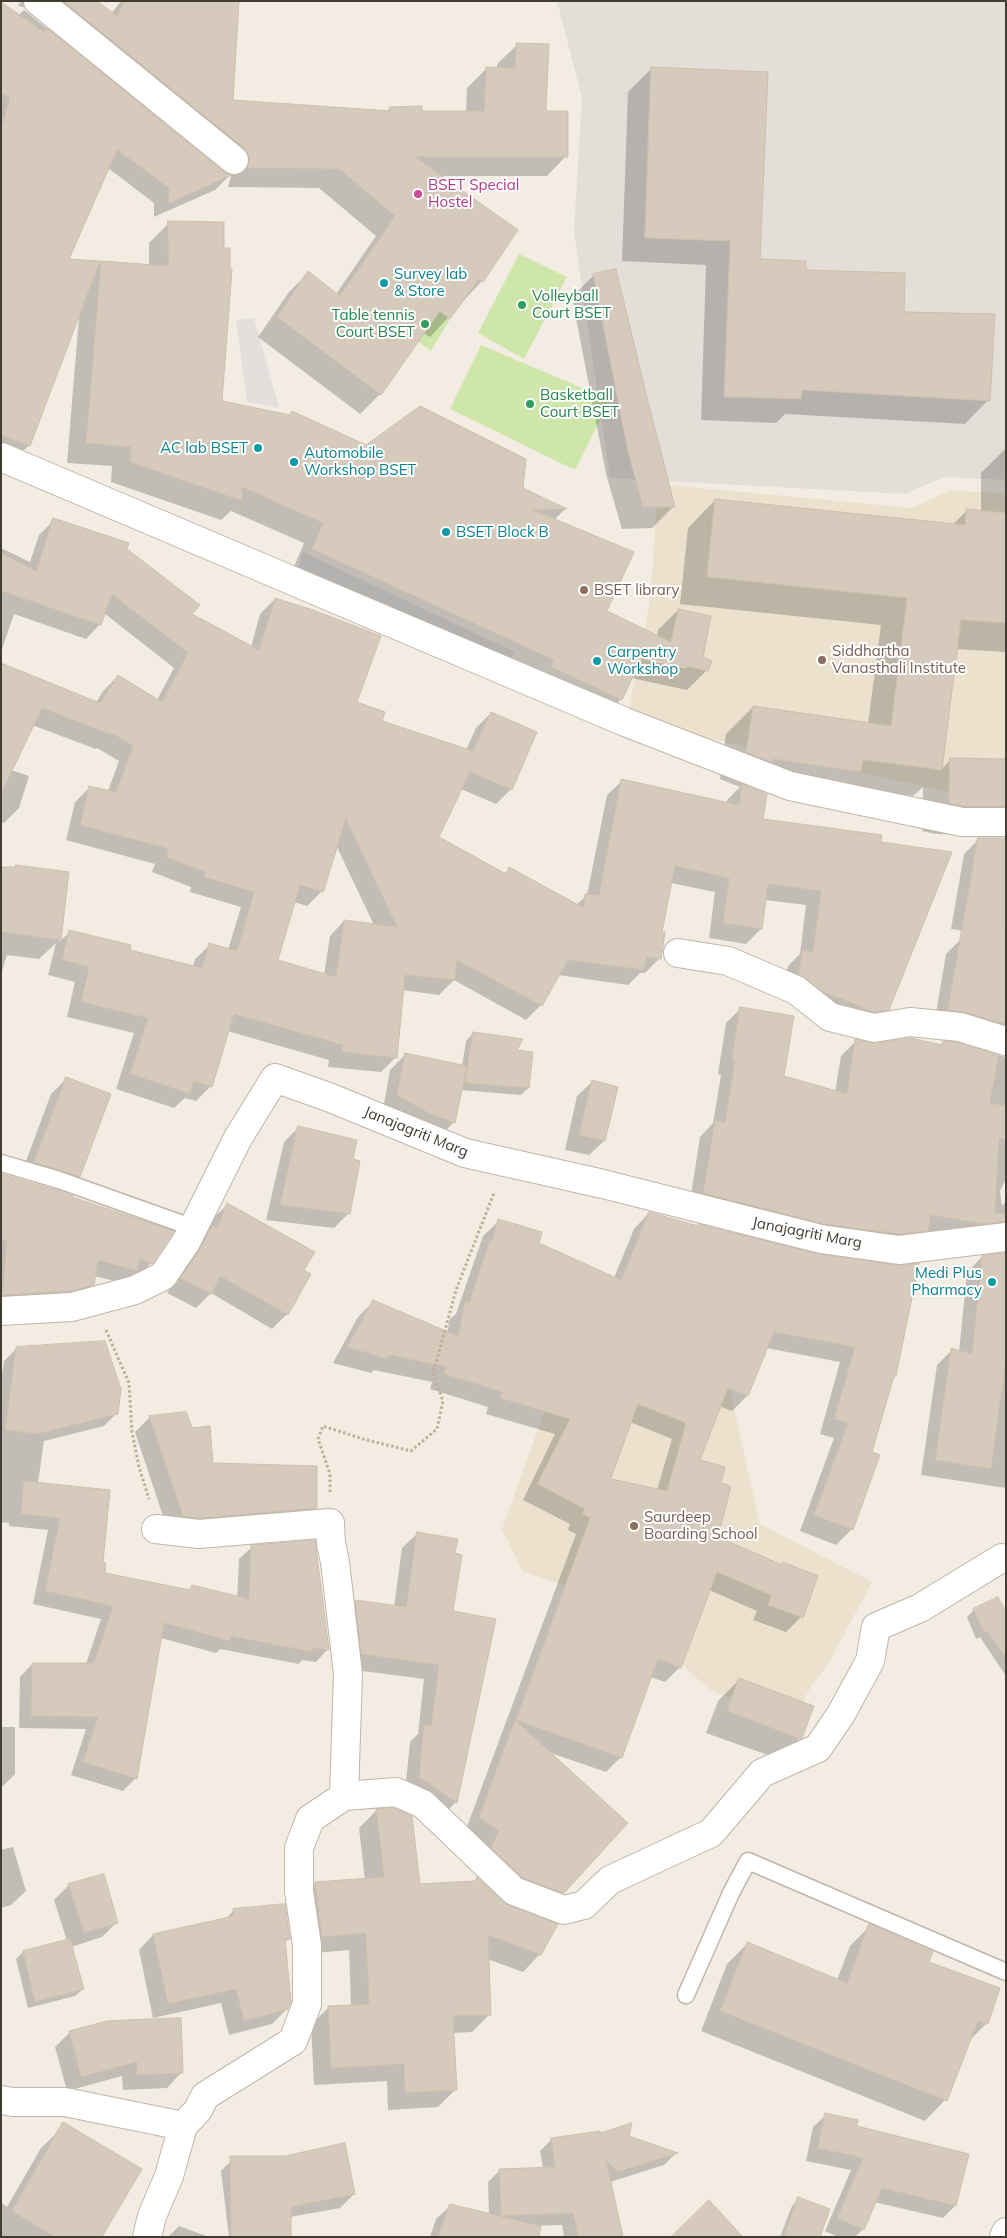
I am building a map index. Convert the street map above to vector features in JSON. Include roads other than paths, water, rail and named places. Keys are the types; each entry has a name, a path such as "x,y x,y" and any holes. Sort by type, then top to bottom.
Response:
{"street":[{"path":"38,1 234,160"},
{"path":"1,458 625,722 790,786 962,822 1006,822"},
{"path":"678,954 728,961 796,990 830,1017 874,1028 910,1022 960,1027 1006,1041"},
{"name":"Janajagriti Marg","path":"1,1311 72,1307 134,1290 164,1276 194,1228 238,1138 275,1078 331,1098 465,1153 603,1184 822,1239 899,1250 1006,1237"},
{"path":"156,1529 199,1534 330,1523 348,1674 344,1796"},
{"path":"147,2237 152,2216 169,2176 183,2126 198,2110 205,2096 292,2041 307,2004 307,1945 300,1891 299,1848 310,1819 344,1796 396,1792 423,1804 514,1891 564,1910 584,1905 610,1880 711,1833 762,1773 818,1748 841,1714 870,1661 876,1627 920,1608 1005,1554"},
{"path":"1,2100 13,2102 66,2102 183,2126"},
{"path":"1004,2237 1006,2232"}],"lane":[{"path":"1,1163 59,1180 194,1228"},
{"path":"686,1995 731,1893 748,1861 1006,1972"}],"place":[{"name":"BSET Special Hostel","path":"418,194"},
{"name":"Survey lab & Store","path":"384,283"},
{"name":"Volleyball Court BSET","path":"522,305"},
{"name":"Table tennis Court BSET","path":"425,324"},
{"name":"Basketball Court BSET","path":"530,404"},
{"name":"AC lab BSET","path":"258,448"},
{"name":"Automobile Workshop BSET","path":"294,462"},
{"name":"BSET Block B","path":"446,532"},
{"name":"BSET library","path":"584,590"},
{"name":"Siddhartha Vanasthali Institute","path":"822,660"},
{"name":"Carpentry Workshop","path":"597,661"},
{"name":"Medi Plus Pharmacy","path":"992,1282"},
{"name":"Saurdeep Boarding School","path":"634,1526"}]}
